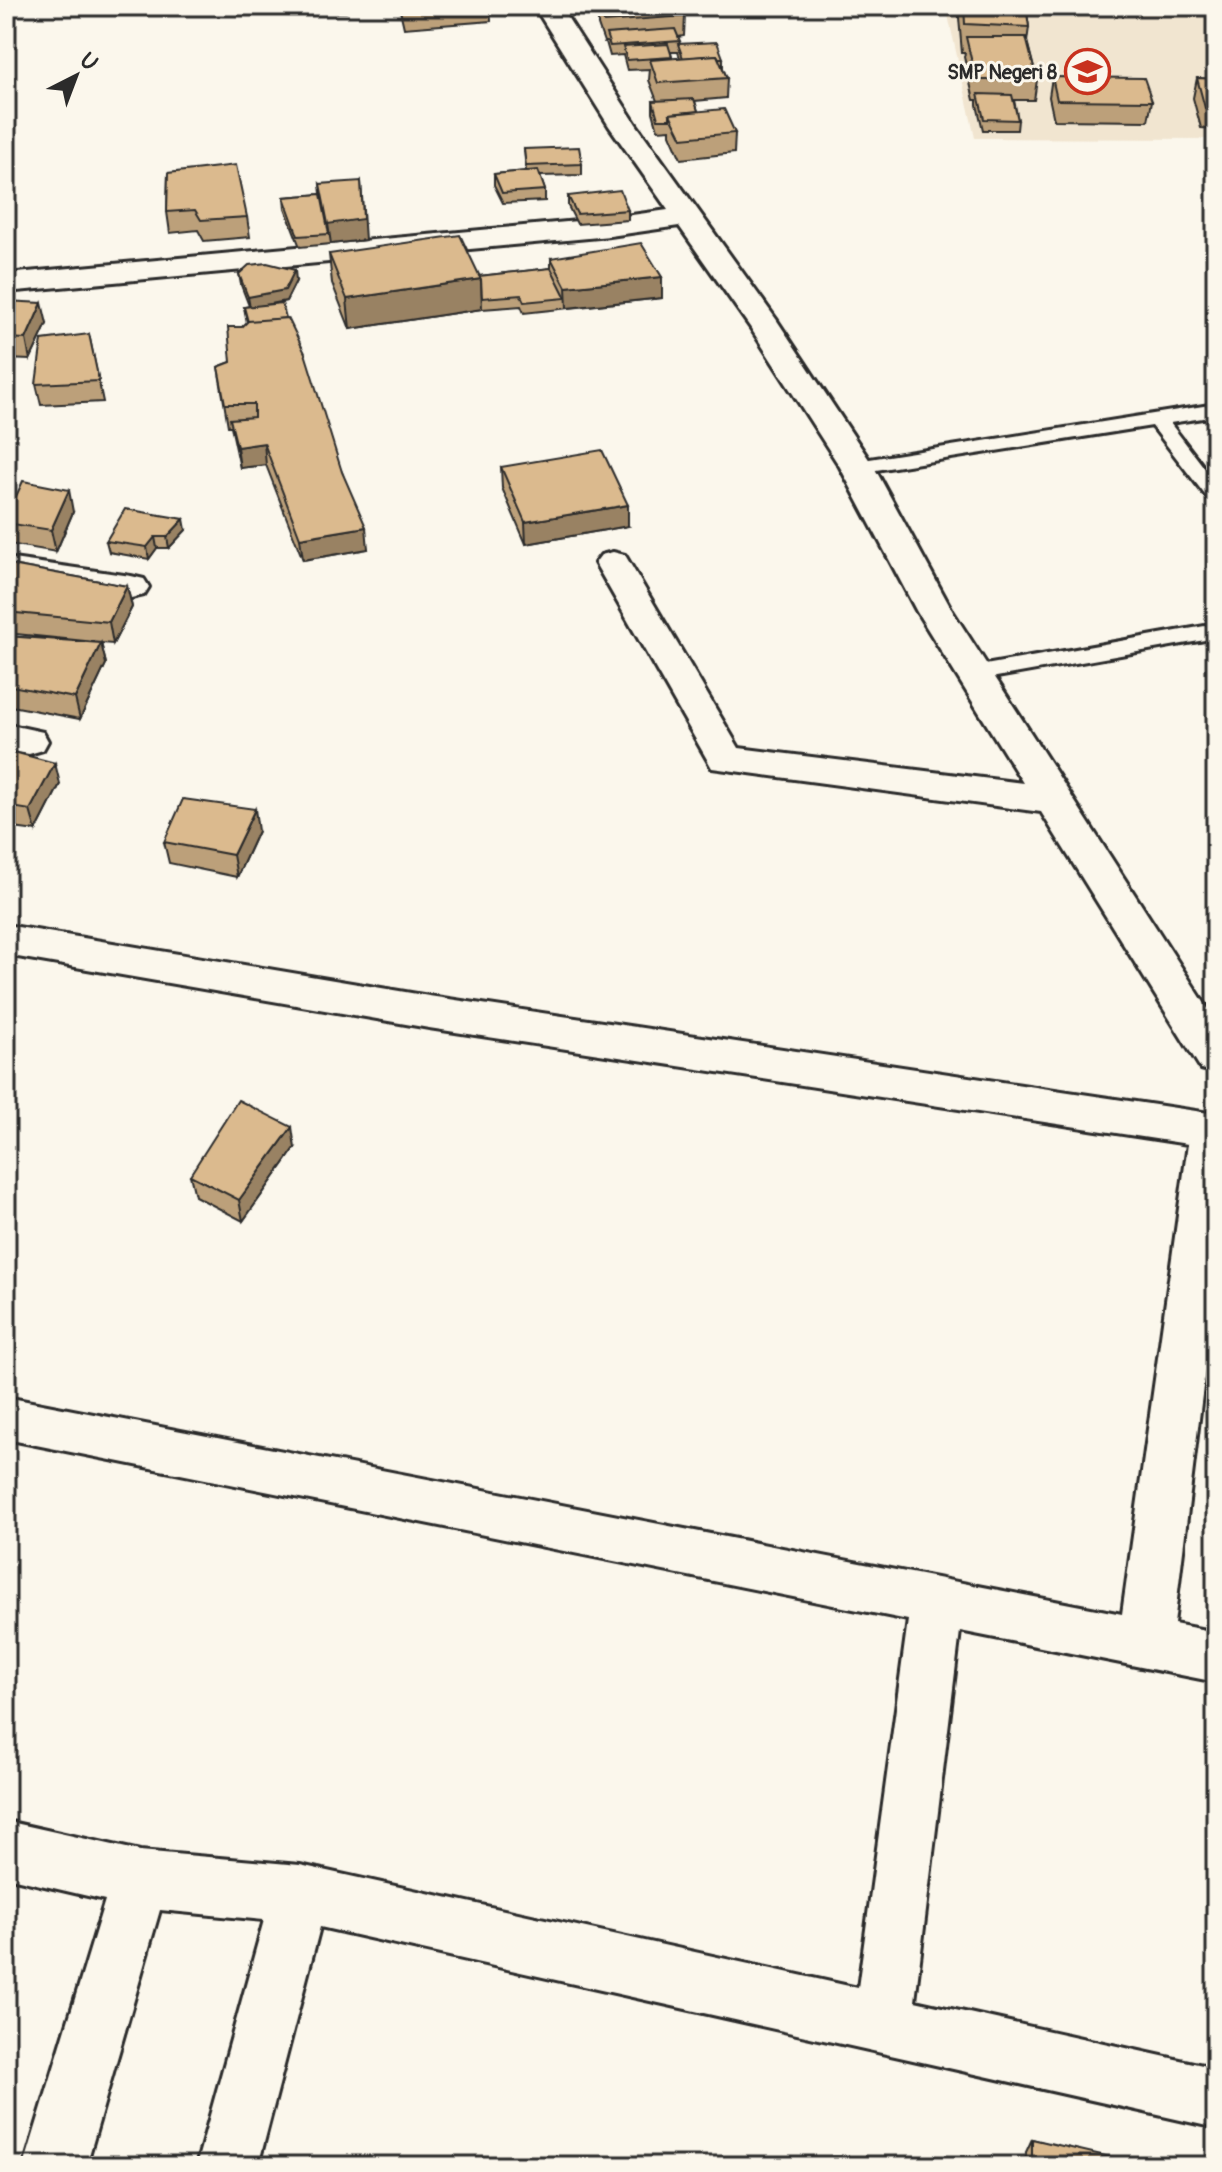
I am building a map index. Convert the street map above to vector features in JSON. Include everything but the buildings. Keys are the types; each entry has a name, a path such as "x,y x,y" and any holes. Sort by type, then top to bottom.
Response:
{"street":[{"path":"547,6 589,75 765,326 857,467 935,612 1216,1057"},
{"path":"6,283 610,227 686,216"},
{"path":"613,563 726,759 1054,800"},
{"path":"6,569 131,587"},
{"path":"6,940 429,1012 1214,1131 1145,1643"},
{"path":"6,1418 1216,1657"},
{"path":"883,2023 937,1602"},
{"path":"6,1849 140,1880 300,1894 1216,2098"},
{"path":"55,2166 140,1880"},
{"path":"227,2166 300,1894"}],"lane":[{"path":"857,467 1216,410"},
{"path":"1157,420 1216,496"},
{"path":"974,674 1216,631"}],"shaded area":[{"name":"SMP Negeri 8","path":"946,6 1216,6 1216,139 975,138"}],"place":[{"name":"SMP Negeri 8","path":"1088,72"}]}
